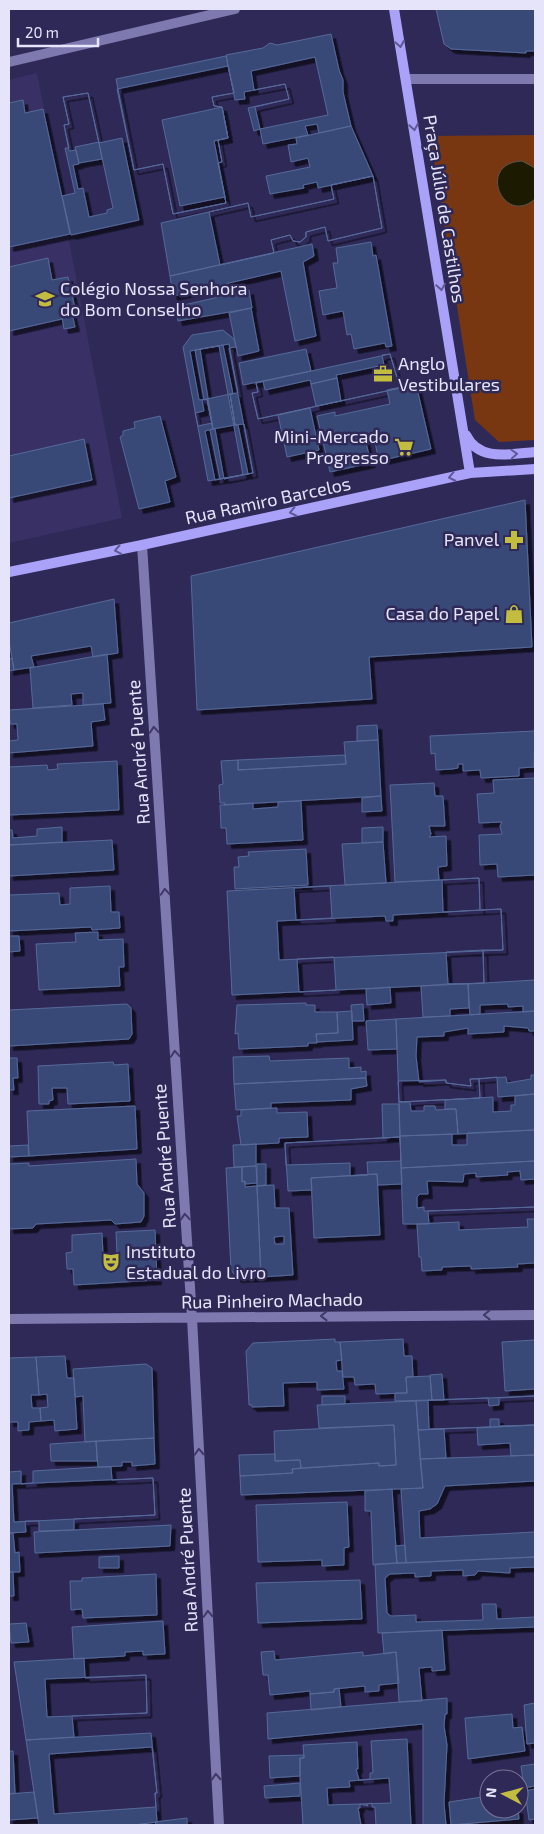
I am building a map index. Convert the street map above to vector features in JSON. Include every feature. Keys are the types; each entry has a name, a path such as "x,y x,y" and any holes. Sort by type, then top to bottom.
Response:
{"street":[{"path":"9,62 236,9"},
{"name":"Praça Júlio de Castilhos","path":"394,9 470,473"},
{"path":"406,79 535,79"},
{"path":"464,432 475,448 484,453 493,455 535,452"},
{"name":"Rua Ramiro Barcelos","path":"9,572 142,545 470,473 535,469"},
{"name":"Rua André Puente","path":"142,545 192,1318 219,1825"},
{"name":"Rua Pinheiro Machado","path":"9,1319 535,1314"}],"shaded area":[{"name":"Colégio Nossa Senhora do Bom Conselho","path":"37,73 122,518 9,543 9,80"},
{"path":"535,135 535,440 499,442 475,420 430,136"},
{"path":"522,161 535,168 535,199 523,205 513,205 505,200 499,191 497,181 500,172 508,164"}],"building":[{"path":"436,9 535,9 535,51 526,51 526,53 451,49 444,44"},
{"path":"331,34 343,80 343,92 351,126 319,133 317,124 305,126 308,135 263,144 260,129 254,131 248,108 289,99 285,84 244,92 245,99 235,100 226,55 263,48 270,43 277,45"},
{"path":"226,56 234,93 212,97 214,106 222,107 228,138 218,140 222,162 218,163 226,203 173,214 163,164 134,170 116,79"},
{"path":"315,57 328,115 260,129 255,107 289,99 285,84 254,90 251,71"},
{"path":"228,66 234,93 212,97 214,106 222,107 228,138 218,140 222,162 218,163 226,203 173,214 163,164 134,170 117,89"},
{"path":"88,93 99,143 122,138 139,220 71,235 62,196 75,193 65,148 69,148 64,125 69,124 63,97"},
{"path":"88,93 113,208 107,210 107,213 89,217 83,188 78,189 73,165 79,164 76,150 69,151 64,125 69,124 63,97"},
{"path":"23,100 25,113 43,109 70,234 9,247 9,103"},
{"path":"222,107 228,138 214,141 225,197 180,206 162,120"},
{"path":"351,126 373,176 318,188 317,182 303,185 304,188 270,194 266,176 310,167 308,158 291,162 288,145 297,144 296,138"},
{"path":"99,142 102,159 79,163 75,147"},
{"path":"373,176 382,228 328,241 325,227 306,232 306,237 300,242 293,241 290,235 271,240 274,253 220,265 209,212 248,203 251,217 334,199 331,185"},
{"path":"373,176 382,228 328,241 325,227 306,232 306,237 300,242 293,241 290,235 271,240 274,253 170,276 161,223 248,203 251,217 334,199 331,185"},
{"path":"371,242 373,256 376,255 392,346 386,347 385,343 354,349 351,334 347,335 343,311 323,315 319,291 337,288 333,263 338,263 336,248"},
{"path":"312,244 314,256 303,262 316,336 295,341 281,271 173,296 170,276"},
{"path":"48,258 52,280 68,277 75,308 61,311 62,319 9,331 9,267"},
{"path":"249,290 252,308 178,321 175,307"},
{"path":"251,308 259,351 238,356 229,313"},
{"path":"71,309 75,327 64,329 61,311"},
{"path":"223,330 234,339 236,347 229,348 253,473 208,481 183,347 192,335"},
{"path":"229,344 238,393 230,394 235,425 244,424 253,473 215,480 205,431 213,429 207,399 199,400 190,351"},
{"path":"223,345 233,394 230,394 235,425 238,425 248,474 220,479 210,430 213,429 207,399 204,400 195,350"},
{"path":"219,346 243,475 224,479 215,429 213,429 200,349"},
{"path":"306,349 311,371 243,385 239,363"},
{"path":"390,354 400,388 258,419 252,393 258,392 256,383"},
{"path":"390,354 400,388 258,419 252,393 258,392 256,383 263,381 265,390 310,380 311,384 337,378 336,375 384,365 382,355"},
{"path":"337,378 341,401 316,406 311,384"},
{"path":"416,384 431,449 379,461 374,438 371,440 365,439 371,463 330,472 317,416 335,412 335,416 390,404 387,390"},
{"path":"230,394 235,425 213,429 207,399"},
{"path":"207,399 212,423 198,426 195,413 204,411 202,400"},
{"path":"310,408 319,450 287,457 278,415"},
{"path":"160,416 176,477 165,481 170,502 139,509 120,437 123,435 123,431 135,428 134,422"},
{"path":"84,439 92,480 9,498 9,456"},
{"path":"525,500 532,647 369,657 372,699 197,710 191,576"},
{"path":"114,599 118,653 93,657 91,646 31,656 34,667 14,670 9,641 9,623"},
{"path":"107,654 111,703 83,705 83,693 71,694 72,705 33,708 30,668"},
{"path":"12,658 14,670 9,671 9,659"},
{"path":"103,704 105,720 91,722 93,746 9,753 9,741 18,740 17,724 10,724 9,710"},
{"path":"377,725 378,740 357,741 357,726"},
{"path":"535,731 534,767 519,768 519,776 481,778 480,770 463,771 463,764 458,764 458,768 436,770 435,753 431,754 430,736"},
{"path":"378,740 381,796 224,805 225,803 220,803 219,785 223,784 221,761 238,760 238,770 346,764 344,742"},
{"path":"345,755 346,764 238,770 238,760"},
{"path":"117,761 119,810 9,815 9,767 47,765 48,770 58,769 57,764"},
{"path":"535,778 535,875 498,877 497,864 480,865 479,835 502,834 500,826 502,822 479,823 477,794 494,793 493,780"},
{"path":"434,783 435,796 443,796 445,826 429,826 431,834 429,837 446,836 447,866 438,867 439,880 395,882 390,785"},
{"path":"381,796 382,811 362,812 362,798"},
{"path":"301,801 303,840 227,844 226,828 221,828 220,805 253,803 253,809 278,807 278,802"},
{"path":"62,827 62,842 9,845 9,830 12,830 13,838 37,836 37,829"},
{"path":"383,827 383,842 362,843 362,828"},
{"path":"112,840 114,870 9,876 9,845"},
{"path":"383,842 386,883 345,885 342,844"},
{"path":"306,849 308,885 235,889 234,867 239,867 238,857 249,856 248,852"},
{"path":"479,878 480,910 501,909 503,950 483,950 484,983 232,995 227,891"},
{"path":"479,878 480,910 443,912 442,880"},
{"path":"110,886 111,912 119,912 120,928 92,930 91,927 9,931 9,895 59,893 60,905 70,904 70,888"},
{"path":"330,886 332,918 296,920 294,888"},
{"path":"501,909 503,950 279,960 277,921 385,916 386,921 393,921 393,915"},
{"path":"98,932 98,940 123,939 124,967 119,967 120,986 39,990 36,944 76,942 75,933"},
{"path":"9,936 19,936 20,951 9,952"},
{"path":"483,950 484,983 448,984 446,952"},
{"path":"334,957 336,990 299,992 297,959"},
{"path":"535,980 535,1011 523,1012 523,1006 508,1007 508,1004 480,1005 480,1014 470,1015 468,984"},
{"path":"468,984 469,1008 450,1009 450,1016 423,1017 421,986"},
{"path":"390,987 391,1003 367,1005 366,989"},
{"path":"306,1003 306,1005 315,1005 315,1012 337,1012 338,1033 316,1034 317,1043 308,1043 308,1046 239,1049 238,1033 235,1034 237,1005"},
{"path":"127,1004 131,1008 132,1034 129,1039 9,1046 9,1010"},
{"path":"363,1004 364,1021 352,1021 351,1005"},
{"path":"352,1011 353,1040 317,1042 316,1034 338,1033 337,1012"},
{"path":"535,1011 535,1094 498,1097 497,1077 479,1079 480,1098 399,1102 396,1019"},
{"path":"396,1019 397,1049 368,1050 366,1021"},
{"path":"504,1026 528,1028 529,1031 535,1031 535,1075 531,1075 531,1079 507,1083 506,1077 470,1079 471,1086 446,1083 446,1080 419,1082 416,1056 417,1037 444,1036 444,1032 468,1028 468,1034 504,1032"},
{"path":"269,1056 270,1061 349,1058 349,1068 361,1067 361,1072 366,1071 366,1078 234,1084 233,1057"},
{"path":"9,1058 17,1058 18,1078 13,1078 14,1090 9,1090"},
{"path":"113,1062 114,1065 128,1064 130,1101 68,1104 67,1088 52,1088 53,1100 49,1101 49,1104 39,1104 38,1066"},
{"path":"366,1078 367,1086 351,1089 351,1100 271,1103 271,1108 236,1110 234,1084"},
{"path":"470,1079 479,1079 480,1098 399,1102 398,1081 446,1080 446,1083 471,1086"},
{"path":"535,1094 535,1130 458,1134 456,1109 445,1109 445,1100 493,1097 493,1112 511,1111 511,1105 515,1105 515,1096"},
{"path":"399,1102 410,1102 411,1111 424,1111 424,1106 435,1106 436,1110 456,1109 458,1134 400,1136"},
{"path":"382,1104 399,1104 400,1137 383,1138"},
{"path":"135,1106 137,1149 29,1156 27,1111"},
{"path":"277,1108 277,1113 307,1112 308,1137 279,1138 279,1143 241,1145 237,1116 241,1116 241,1110"},
{"path":"535,1130 535,1161 401,1168 400,1136 452,1134 452,1145 467,1145 467,1133"},
{"path":"400,1137 402,1184 378,1185 377,1174 311,1178 312,1190 288,1191 285,1143"},
{"path":"400,1137 401,1161 367,1162 368,1175 350,1176 350,1163 286,1165 285,1143"},
{"path":"256,1144 256,1166 234,1167 233,1145"},
{"path":"28,1145 29,1156 9,1157 9,1146"},
{"path":"136,1159 137,1184 144,1193 144,1216 141,1222 115,1224 111,1220 36,1224 33,1228 9,1229 9,1164 29,1163 29,1166"},
{"path":"535,1161 535,1207 428,1211 429,1224 403,1224 401,1168"},
{"path":"257,1164 266,1164 266,1185 257,1186"},
{"path":"256,1166 257,1183 245,1184 245,1181 242,1182 242,1167"},
{"path":"242,1167 242,1182 245,1181 245,1187 257,1186 261,1277 237,1278 231,1270 226,1168"},
{"path":"520,1171 521,1180 535,1179 535,1207 428,1211 424,1211 424,1207 417,1208 417,1197 420,1194 428,1194 427,1181 463,1182 464,1174 476,1173 476,1177 508,1175 507,1172"},
{"path":"377,1174 380,1235 314,1238 311,1178"},
{"path":"274,1185 275,1208 289,1208 293,1275 261,1277 257,1186","holes":["284,1236 284,1244 275,1244 274,1237"]},
{"path":"527,1219 535,1219 535,1263 517,1264 518,1267 471,1269 471,1266 442,1267 442,1270 422,1271 421,1257 419,1257 417,1224 459,1222 459,1230 528,1227"},
{"name":"Instituto Estadual do Livro","path":"155,1230 157,1280 74,1285 73,1269 67,1269 66,1253 72,1252 72,1235 102,1233 103,1255 117,1254 116,1232"},
{"path":"335,1339 335,1342 340,1342 342,1360 336,1361 337,1371 342,1371 344,1389 317,1390 317,1382 283,1383 284,1406 252,1407 252,1405 249,1405 246,1351 253,1343"},
{"path":"403,1339 404,1356 412,1356 413,1377 406,1377 407,1393 376,1394 375,1384 355,1385 354,1377 343,1377 340,1342"},
{"path":"535,1340 535,1389 505,1391 502,1342"},
{"path":"65,1356 67,1378 74,1378 77,1429 55,1431 54,1420 41,1421 40,1408 48,1407 47,1394 39,1395 36,1357"},
{"path":"36,1357 39,1395 31,1395 32,1408 40,1408 41,1421 29,1422 29,1430 18,1431 18,1422 9,1422 9,1358"},
{"path":"146,1364 152,1368 154,1438 85,1442 83,1396 75,1397 73,1369"},
{"path":"442,1374 444,1400 432,1400 430,1375"},
{"path":"430,1376 432,1400 395,1401 395,1393 407,1393 406,1377"},
{"path":"322,1396 345,1396 345,1404 322,1405"},
{"path":"535,1396 535,1425 499,1426 499,1419 490,1419 490,1427 429,1429 428,1400 488,1398 489,1406 499,1405 499,1398"},
{"path":"535,1396 535,1425 418,1430 416,1401"},
{"path":"416,1401 423,1488 241,1495 240,1476 293,1473 292,1469 379,1463 379,1466 396,1465 394,1425 319,1428 317,1405"},
{"path":"394,1425 396,1465 379,1466 379,1463 301,1468 300,1460 275,1461 274,1431"},
{"path":"535,1425 535,1455 511,1456 510,1443 478,1445 477,1428"},
{"path":"444,1429 446,1458 420,1459 418,1430"},
{"path":"154,1438 155,1464 132,1466 132,1462 122,1462 122,1466 98,1467 96,1441"},
{"path":"96,1441 97,1461 51,1461 50,1444"},
{"path":"275,1454 275,1461 300,1460 301,1468 292,1469 293,1473 240,1476 239,1455"},
{"path":"535,1455 535,1557 406,1563 401,1489 423,1488 420,1459"},
{"path":"111,1467 112,1480 153,1478 155,1515 74,1519 74,1530 39,1531 39,1521 25,1521 26,1532 9,1533 9,1472 21,1471 21,1484 33,1483 33,1471"},
{"path":"153,1478 155,1515 14,1522 12,1484"},
{"path":"535,1481 535,1532 420,1538 419,1511 430,1509 437,1504 445,1486"},
{"path":"392,1489 397,1563 373,1565 371,1511 365,1511 365,1491"},
{"path":"347,1502 349,1547 344,1548 344,1565 322,1566 322,1560 258,1562 256,1505"},
{"path":"171,1525 170,1546 35,1553 34,1532"},
{"path":"9,1533 13,1533 15,1553 19,1552 20,1572 9,1572"},
{"path":"405,1545 406,1563 397,1563 395,1546"},
{"path":"119,1556 119,1568 99,1568 99,1557"},
{"path":"535,1557 535,1627 378,1633 375,1564"},
{"path":"535,1567 535,1617 497,1619 496,1604 482,1604 483,1620 416,1622 416,1615 391,1616 387,1613 385,1578 390,1574 415,1573 415,1577 431,1576 431,1571 463,1570 463,1576 475,1575 478,1571 510,1573 510,1568"},
{"path":"9,1572 13,1572 14,1596 9,1596"},
{"path":"156,1574 157,1615 83,1618 82,1609 71,1610 70,1581 82,1581 82,1578"},
{"path":"360,1580 362,1619 258,1623 256,1583"},
{"path":"163,1621 165,1654 143,1655 143,1651 125,1652 125,1656 74,1659 72,1627"},
{"path":"26,1623 29,1642 11,1643 9,1624"},
{"path":"442,1630 445,1670 432,1671 432,1667 419,1668 422,1701 399,1702 396,1652 384,1654 382,1633"},
{"path":"274,1651 275,1660 363,1652 363,1656 396,1652 399,1683 379,1685 379,1691 365,1692 365,1686 334,1689 334,1692 310,1694 310,1691 270,1695 268,1675 263,1675 261,1652"},
{"path":"84,1658 85,1678 146,1675 147,1713 72,1716 74,1737 26,1740 14,1662"},
{"path":"146,1675 147,1713 47,1717 45,1679"},
{"path":"339,1688 341,1707 311,1710 310,1694 334,1692 334,1689"},
{"path":"447,1698 447,1714 445,1714 444,1726 447,1745 444,1803 446,1825 423,1825 423,1724 268,1739 267,1713"},
{"path":"535,1703 535,1743 527,1744 524,1705"},
{"path":"512,1714 513,1728 522,1727 525,1751 468,1759 465,1718"},
{"path":"151,1733 157,1793 155,1793 157,1822 133,1825 39,1825 26,1740"},
{"path":"407,1739 411,1825 376,1825 375,1807 372,1807 372,1803 367,1804 368,1806 360,1804 360,1808 358,1808 361,1825 303,1825 300,1758 304,1758 303,1745 357,1742 358,1769 356,1769 359,1780 370,1779 370,1773 373,1773 371,1741"},
{"path":"152,1747 157,1793 155,1793 156,1807 54,1814 49,1754"},
{"path":"9,1751 13,1751 15,1793 9,1794"},
{"path":"304,1755 304,1758 300,1758 300,1776 270,1778 269,1756"},
{"path":"535,1764 535,1786 529,1787 529,1769 521,1769 521,1766"},
{"path":"389,1778 391,1803 328,1805 327,1788 350,1787 349,1781"},
{"path":"300,1783 300,1796 265,1798 264,1786"},
{"path":"535,1789 535,1819 529,1820 529,1819 529,1790"},
{"path":"34,1792 38,1818 9,1820 9,1794"},
{"path":"479,1798 479,1819 519,1819 451,1825 449,1802"},
{"path":"187,1818 187,1825 156,1825 155,1822"}],"place":[{"name":"Colégio Nossa Senhora do Bom Conselho","path":"45,299"},
{"name":"Anglo Vestibulares","path":"383,374"},
{"name":"Mini-Mercado Progresso","path":"404,447"},
{"name":"Panvel","path":"514,540"},
{"name":"Casa do Papel","path":"514,614"},
{"name":"Instituto Estadual do Livro","path":"111,1262"}]}
